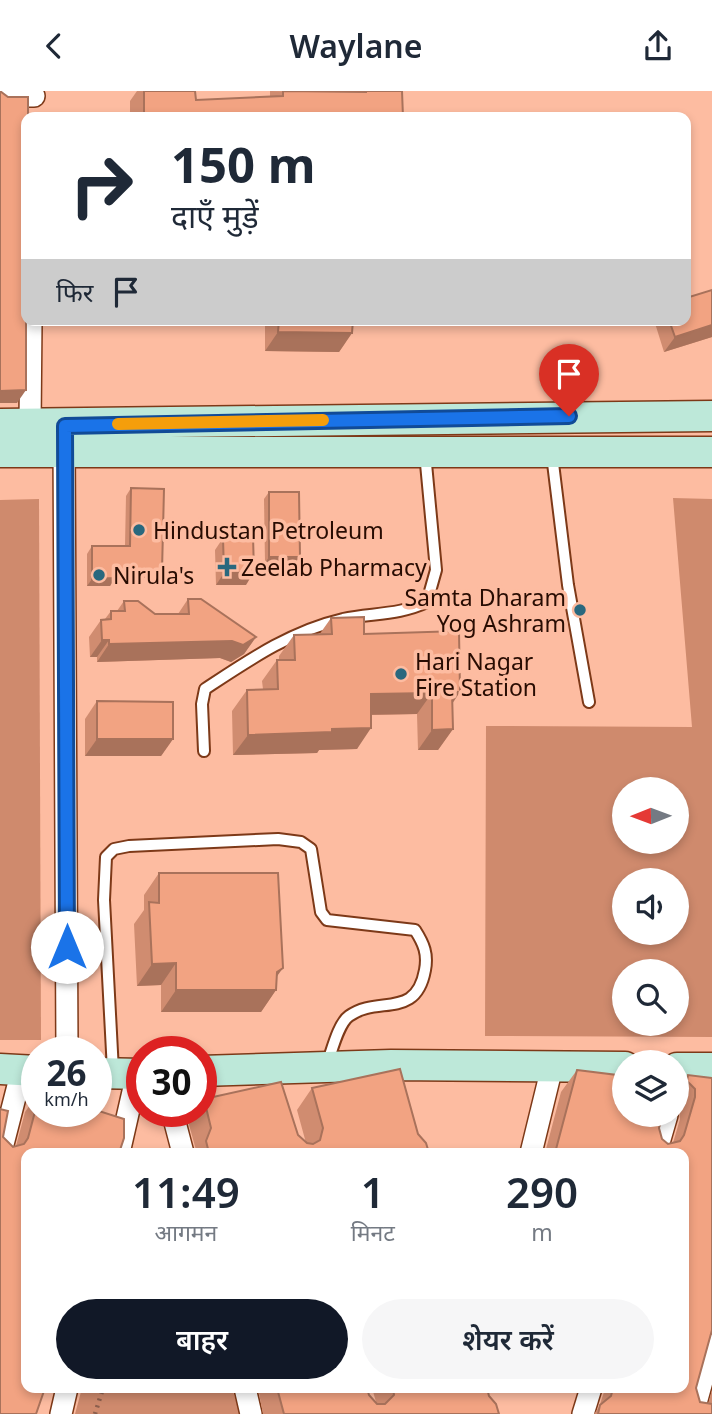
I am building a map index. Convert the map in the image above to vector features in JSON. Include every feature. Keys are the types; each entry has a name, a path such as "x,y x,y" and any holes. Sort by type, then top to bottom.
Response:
{"street":[{"path":"0,96 34,93 34,112"},
{"path":"30,425 32,326"},
{"path":"0,452 64,438 474,416 712,416"},
{"path":"0,424 30,425 64,438 425,452 712,452"},
{"path":"64,438 67,1036"},
{"path":"217,1072 273,1076 326,1067 394,1075 552,1067 612,1067"},
{"path":"532,1148 552,1067"},
{"path":"689,1070 712,1068"},
{"path":"0,1156 20,1070"},
{"path":"119,1148 122,1074"},
{"path":"176,1127 182,1148"},
{"path":"657,1148 664,1127"},
{"path":"693,1414 712,1345"},
{"path":"61,1414 66,1393"},
{"path":"246,1393 251,1414"},
{"path":"583,1414 589,1393"}],"lane":[{"path":"204,751 202,704 205,689 216,681 275,643 343,619 413,609 427,602 436,570 425,452"},
{"path":"552,452 568,585 589,702"},
{"path":"122,1074 104,899 106,856 114,849 129,846 278,839 301,842 310,849 321,912 327,920 415,930 424,943 427,960 423,982 416,995 400,1003 359,1010 346,1017 326,1067"}],"path":[{"path":"95,1414 101,1393"}],"shaded area":[{"path":"673,498 712,499 712,1037 485,1036 486,726 692,727"},
{"path":"39,499 41,1036 21,1036 21,1040 0,1040 0,500"},
{"path":"81,1393 234,1393 240,1414 75,1414"}],"building":[{"path":"0,91 8,97 28,97 28,112 21,112 21,326 26,326 26,390 0,391"},
{"path":"144,91 195,91 196,100 283,96 283,91 402,91 403,112 144,112"},
{"path":"712,290 712,325 675,337 671,326 691,326 691,296"},
{"path":"278,326 353,326 352,333 278,332"},
{"path":"131,488 164,489 162,571 115,570 115,578 92,579 92,546 130,546"},
{"path":"269,492 299,492 300,557 269,557"},
{"path":"253,536 254,572 224,573 223,538"},
{"path":"188,599 201,599 256,637 243,645 232,641 109,644 109,640 102,640 101,620 111,619 111,611 125,611 124,601 138,601 155,614 189,614"},
{"path":"364,617 364,634 459,631 460,692 452,692 453,729 432,730 432,693 371,694 371,728 248,735 247,690 278,689 277,660 295,660 294,635 332,634 331,618"},
{"path":"97,701 173,702 173,739 97,739"},
{"path":"159,873 278,873 283,968 277,972 276,990 176,990 176,963 152,964 149,902 159,903"},
{"path":"400,1069 418,1134 428,1148 208,1148 206,1141 211,1127 217,1127 217,1096 281,1082 298,1135 307,1143 313,1144 320,1140 323,1128 312,1088"},
{"path":"577,1070 612,1074 612,1127 659,1127 662,1139 668,1144 680,1141 686,1127 689,1127 695,1089 689,1083 689,1075 712,1078 712,1330 696,1388 700,1402 712,1404 712,1414 598,1414 600,1405 612,1393 689,1393 689,1148 556,1148"},
{"path":"0,1109 8,1111 3,1137 13,1147 24,1144 31,1127 112,1127 112,1115 124,1119 124,1138 121,1148 21,1148 21,1393 43,1393 36,1414 0,1414"},
{"path":"278,1393 368,1393 377,1404 385,1404 394,1393 488,1393 499,1414 284,1414"}],"slow traffic":[{"path":"118,424 323,420"}],"place":[{"name":"Hindustan Petroleum","path":"139,530"},
{"name":"Zeelab Pharmacy","path":"227,567"},
{"name":"Nirula's","path":"99,575"},
{"name":"Samta Dharam Yog Ashram","path":"580,610"},
{"name":"Hari Nagar Fire Station","path":"401,674"}],"route":[{"path":"67,947 63,552 65,426 569,416"}]}
